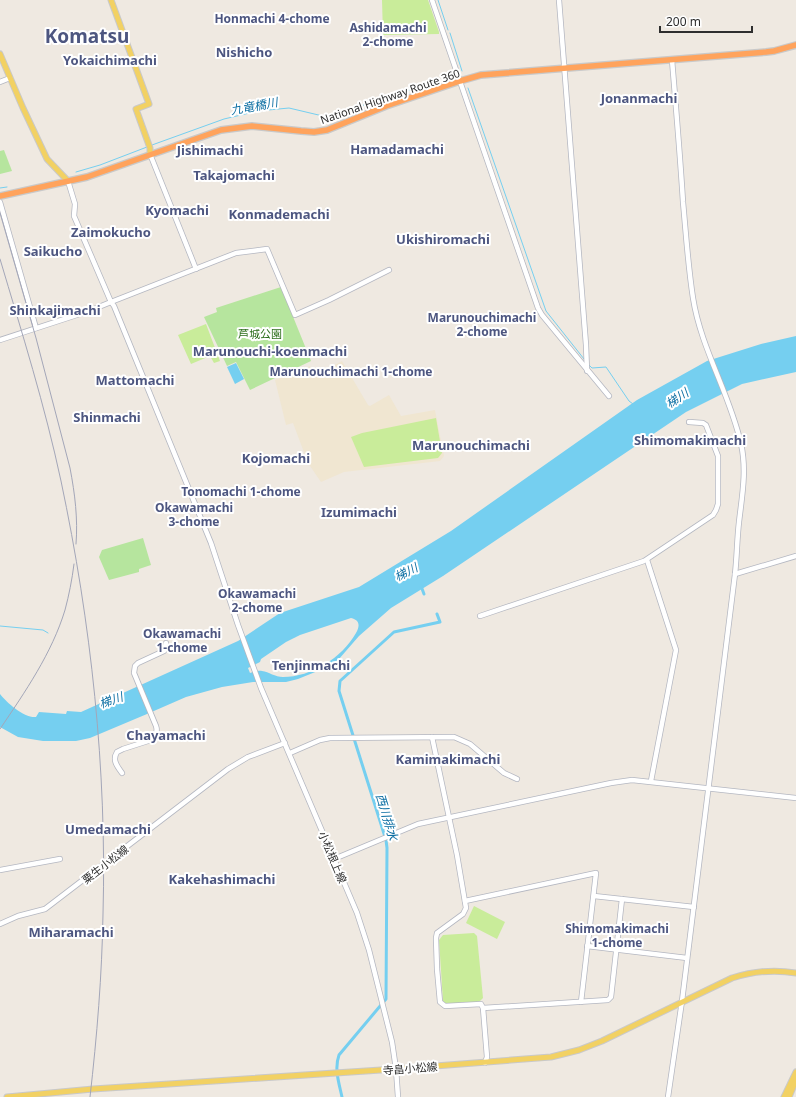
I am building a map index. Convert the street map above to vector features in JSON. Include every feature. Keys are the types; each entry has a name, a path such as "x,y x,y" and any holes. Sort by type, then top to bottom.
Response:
{"highway":[{"name":"National Highway Route 360","path":"0,196 68,181 116,168 150,151 232,128 252,126 314,132 327,130 386,106 460,81 490,74 771,52 796,45"}],"main road":[{"path":"111,0 149,104 136,109 150,151"},
{"path":"0,54 47,159 68,181"},
{"name":"寺畠小松線","path":"7,1097 93,1089 552,1058 579,1050 682,1001 748,972 773,970 796,973"},
{"path":"784,1097 796,1072"},
{"path":"789,1097 796,1080"}],"street":[{"path":"432,0 538,308 542,315 609,396"},
{"path":"559,0 587,369"},
{"path":"668,1097 682,1001 709,788 744,489 742,445 708,350 696,314 693,299 686,244 672,60"},
{"path":"0,82 10,78"},
{"path":"150,151 196,269"},
{"name":"小松根上線","path":"68,181 75,204 74,216 114,306 211,543 238,625 261,688 290,753 361,925 369,950 392,1042 398,1097"},
{"path":"0,202 36,328"},
{"path":"0,340 89,311 236,253 267,248 295,315 389,270"},
{"path":"480,616 646,560 710,518 716,510 718,494 718,456 706,425 703,423 689,422"},
{"path":"735,574 796,556"},
{"path":"646,560 676,650 651,781"},
{"path":"122,773 116,765 115,760 117,752 123,748 151,740 155,737 157,732 156,726 135,675 135,666 164,650 166,643"},
{"path":"432,737 449,816 466,908 463,914 437,933 437,969 440,1002 445,1006 481,1004 483,1008 487,1057 485,1063"},
{"path":"290,753 320,740 330,738 454,737 470,744 504,773 517,779"},
{"name":"粟生小松線","path":"0,924 18,916 45,909 228,769 248,756 285,742"},
{"path":"334,860 418,824 449,816 610,783 632,780 796,798"},
{"path":"0,870 60,859"},
{"path":"465,901 596,873 581,1002"},
{"path":"594,896 694,907"},
{"path":"483,1008 608,1000 611,997 622,899"},
{"path":"587,946 687,958"}],"shaded area":[{"path":"342,361 368,405 370,406 389,395 401,416 435,410 444,456 440,461 344,472 321,482 308,463 293,423 286,425 275,380 310,366 314,374 319,374"}],"green space":[{"path":"382,0 428,0 439,34 383,35"},
{"path":"4,150 12,171 0,174 0,151"},
{"name":"芦城公園","path":"281,287 311,361 250,390 236,362 227,366 204,317 217,312 216,308"},
{"path":"206,324 220,361 214,363 210,356 191,364 178,335"},
{"path":"436,418 442,453 438,458 364,467 351,437 362,433"},
{"path":"143,538 151,565 139,569 139,572 109,580 99,557 102,550"},
{"path":"474,906 505,922 497,939 466,923"},
{"path":"474,933 477,936 483,998 479,1002 446,1004 443,1001 439,940 443,935"}],"water":[{"name":"梯川","path":"796,336 796,372 742,384 686,412 443,576 391,608 359,636 339,659 330,666 298,679 286,682 253,682 222,687 186,697 90,738 76,741 43,741 18,737 0,727 0,694 7,702 21,713 31,717 36,717 39,712 66,714 67,711 81,712 238,641 280,613 359,587 451,531 637,400 707,361 761,344","holes":["351,618 358,622 358,628 350,642 334,658 315,670 304,674 283,677 261,671 250,673 248,668 260,662 261,659 286,642 300,635"]},
{"path":"236,363 244,379 235,384 227,367"}],"waterway":[{"path":"438,0 448,30"},
{"path":"450,33 462,71"},
{"name":"九竜橋川","path":"152,145 224,119 258,111 289,108 327,117 437,81"},
{"path":"468,88 546,311 584,359"},
{"name":"九竜橋川","path":"76,172 100,165 147,147"},
{"path":"0,188 7,187"},
{"path":"589,365 592,368 606,367 629,401 633,404"},
{"name":"西川排水","path":"421,586 424,594"},
{"name":"西川排水","path":"342,1097 337,1071 339,1055 386,999 387,848 386,840 339,691 340,681 394,632 440,622 437,614"},
{"path":"0,626 43,630 48,633"}],"railway":[{"path":"0,213 36,338 70,468 76,506 76,544"},
{"path":"0,259 25,342 55,453 72,534 81,588 95,696 104,860 102,960 90,1097"},
{"path":"0,729 37,672 53,642 65,610 74,564"}],"district":[{"name":"Honmachi 4-chome","path":"272,18"},
{"name":"Ashidamachi 2-chome","path":"388,34"},
{"name":"Komatsu","path":"87,36"},
{"name":"Nishicho","path":"244,52"},
{"name":"Yokaichimachi","path":"110,60"},
{"name":"Jonanmachi","path":"639,98"},
{"name":"Hamadamachi","path":"397,149"},
{"name":"Jishimachi","path":"210,150"},
{"name":"Takajomachi","path":"234,175"},
{"name":"Kyomachi","path":"177,210"},
{"name":"Konmademachi","path":"279,214"},
{"name":"Zaimokucho","path":"111,232"},
{"name":"Ukishiromachi","path":"443,239"},
{"name":"Saikucho","path":"53,251"},
{"name":"Shinkajimachi","path":"55,310"},
{"name":"Marunouchimachi 2-chome","path":"482,324"},
{"name":"Marunouchi-koenmachi","path":"270,351"},
{"name":"Marunouchimachi 1-chome","path":"351,371"},
{"name":"Mattomachi","path":"135,380"},
{"name":"Shinmachi","path":"107,417"},
{"name":"Shimomakimachi","path":"690,440"},
{"name":"Marunouchimachi","path":"471,445"},
{"name":"Kojomachi","path":"276,458"},
{"name":"Tonomachi 1-chome","path":"241,491"},
{"name":"Izumimachi","path":"359,512"},
{"name":"Okawamachi 3-chome","path":"194,514"},
{"name":"Okawamachi 2-chome","path":"257,600"},
{"name":"Okawamachi 1-chome","path":"182,640"},
{"name":"Tenjinmachi","path":"311,665"},
{"name":"Chayamachi","path":"166,735"},
{"name":"Kamimakimachi","path":"448,759"},
{"name":"Umedamachi","path":"108,829"},
{"name":"Kakehashimachi","path":"222,879"},
{"name":"Miharamachi","path":"71,932"},
{"name":"Shimomakimachi 1-chome","path":"617,935"}]}
